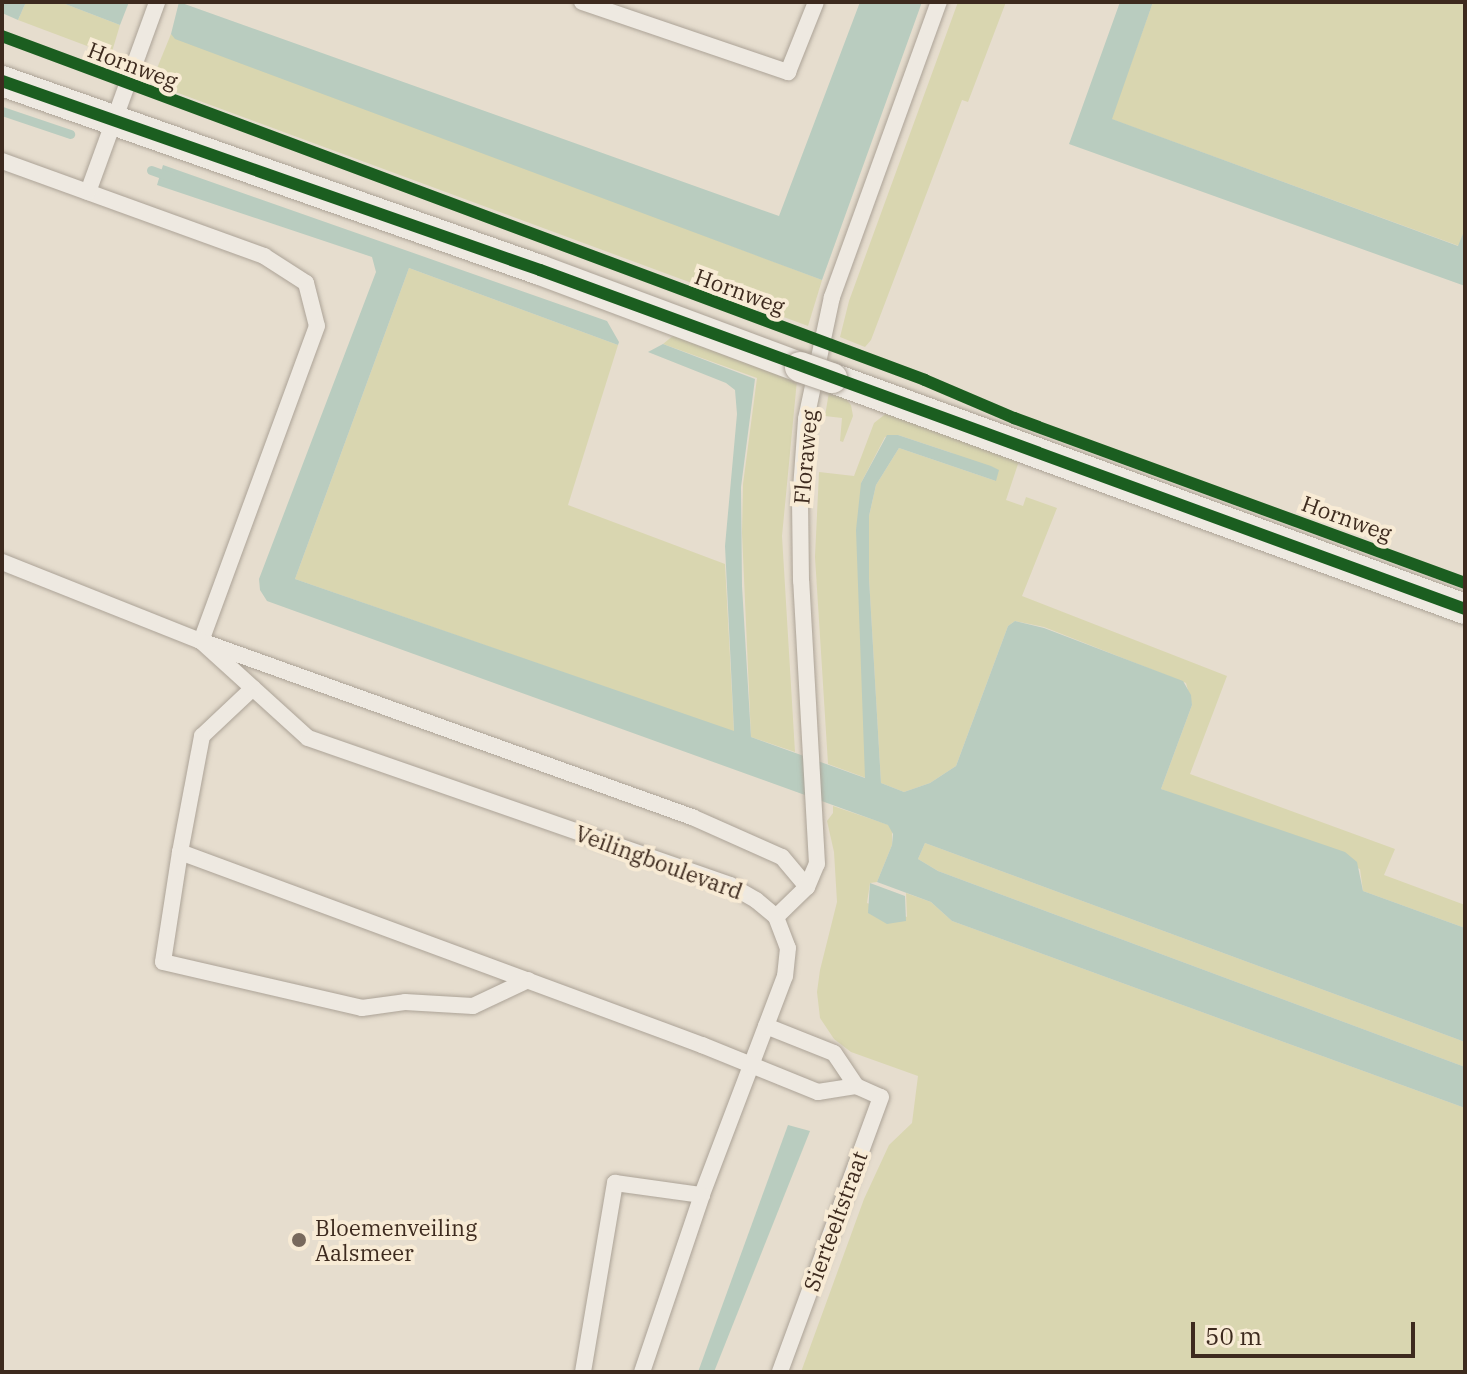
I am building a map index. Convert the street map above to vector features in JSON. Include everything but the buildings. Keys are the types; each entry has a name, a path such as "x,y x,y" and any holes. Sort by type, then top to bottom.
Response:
{"street":[{"name":"Hornweg","path":"2,81 540,270 1465,609"}],"lane":[{"path":"88,192 157,2"},
{"path":"582,2 788,72 816,2"},
{"name":"Floraweg","path":"807,887 817,864 801,581 800,503 806,419 832,297 939,2"},
{"path":"2,161 264,256 306,283 317,326 201,641"},
{"name":"Veilingboulevard","path":"2,562 201,641 692,817 782,857 807,887"},
{"name":"Veilingboulevard","path":"201,641 308,738 730,885 756,900 776,917"},
{"path":"253,688 202,736 163,962 362,1008 405,1002 473,1006 528,980"},
{"path":"180,852 528,980 818,1092 856,1086"},
{"path":"642,1372 702,1195 788,963 785,933 776,917 807,887"},
{"name":"Sierteeltstraat","path":"766,1026 834,1053 856,1086 881,1097 780,1372"},
{"path":"583,1372 615,1183 702,1195"}],"shaded area":[{"path":"2,2 26,2 18,20 2,13"},
{"path":"26,2 60,2 120,25 111,55 18,20"},
{"path":"60,2 129,2 120,25"},
{"path":"179,2 779,216 860,2 922,2 822,280 175,39 171,34"},
{"path":"958,2 1006,2 968,102 962,100 871,340 865,347 840,337 849,301"},
{"path":"1120,2 1153,2 1112,119 1458,246 1465,229 1465,286 1069,144"},
{"path":"1153,2 1465,2 1465,229 1459,246 1111,119"},
{"path":"171,34 822,280 808,326 151,83"},
{"path":"163,165 607,321 619,342 618,345 409,268 295,579 734,731 725,546 737,414 735,390 726,383 648,352 663,344 755,379 741,487 742,586 751,737 865,778 856,530 861,483 887,435 898,435 991,466 999,470 996,481 899,448 876,485 869,516 869,578 881,783 904,792 930,783 956,766 1008,626 1015,621 1044,628 1183,681 1191,695 1192,705 1161,789 1345,852 1357,862 1363,891 1465,928 1465,1042 925,843 918,859 938,871 1465,1067 1465,1108 952,921 931,902 877,882 892,845 893,834 888,825 267,601 260,590 259,579 376,272 372,257 157,185"},
{"path":"409,268 618,345 568,505 725,564 734,732 295,579"},
{"path":"674,335 797,380 782,536 795,752 751,737 742,533 743,484 757,378 663,344"},
{"path":"829,392 844,397 851,405 853,416 843,442 840,441 842,418 825,416"},
{"path":"888,412 1019,461 1006,500 1023,506 1026,497 1057,508 1022,596 1227,676 1190,774 1395,849 1384,875 1465,905 1465,928 1363,891 1360,869 1161,789 1192,705 1186,683 1044,627 1015,621 1008,626 956,766 930,783 904,792 881,783 869,578 869,516 876,485 899,448 996,481 952,453 898,435 885,437 861,483 866,778 828,764 815,557 819,472 854,476 874,423"},
{"path":"833,806 889,825 892,829 892,845 877,882 870,883 867,903 907,917 906,893 931,902 952,921 1465,1108 1465,1372 801,1372 864,1199 889,1145 912,1123 918,1076 851,1052 834,1039 820,1018 817,992 820,970 837,902 834,852 827,821 833,813"},
{"path":"925,843 1465,1042 1465,1067 938,871 918,859"},
{"path":"870,883 905,896 906,921 887,924 868,913"},
{"path":"788,1125 810,1131 714,1372 698,1372"}],"waterway":[{"path":"2,111 70,134"},
{"path":"151,170 170,177"}],"cycle path":[{"path":"2,36 925,380 1014,418 1465,583"},
{"path":"2,81 540,270 1465,609"}],"place":[{"name":"Bloemenveiling Aalsmeer","path":"299,1240"}]}
